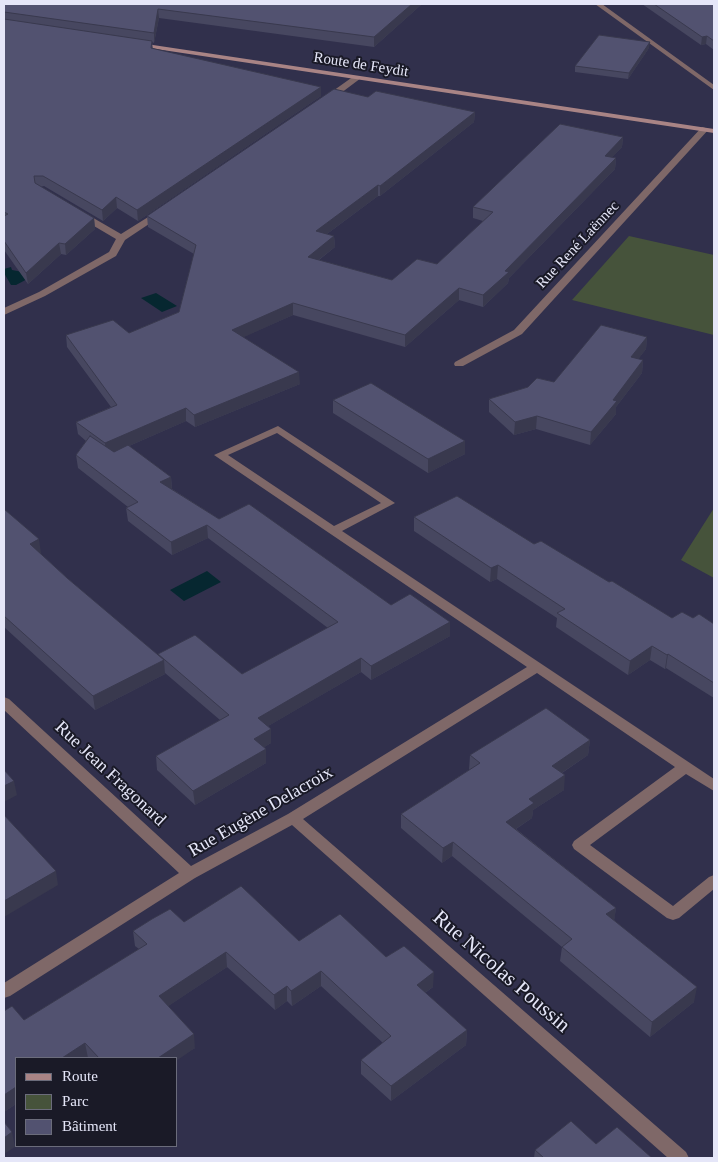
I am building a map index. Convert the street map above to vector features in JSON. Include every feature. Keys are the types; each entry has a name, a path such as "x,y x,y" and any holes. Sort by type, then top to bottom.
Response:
{"street":[{"path":"598,4 714,88"},
{"name":"Route de Feydit","path":"125,42 710,130"},
{"path":"320,104 357,78"},
{"name":"Rue René Laënnec","path":"459,364 518,332 710,130"},
{"path":"4,312 42,294 113,254 121,238 169,206"},
{"path":"72,209 121,238"},
{"path":"333,531 389,503 278,429 220,455 333,531 714,786"},
{"name":"Rue Eugène Delacroix","path":"4,991 190,874 293,818 536,667"},
{"name":"Rue Jean Fragonard","path":"4,702 190,874"},
{"path":"686,767 579,845 673,914 714,881"},
{"name":"Rue Nicolas Poussin","path":"293,818 680,1158"}],"green space":[{"path":"629,236 714,255 714,335 572,300"},
{"path":"714,508 714,578 681,560"}],"water":[{"path":"11,267 12,270 33,274 33,276 16,285 11,285 4,273 4,269"},
{"path":"156,293 177,306 162,312 141,298"},
{"path":"207,571 221,582 184,601 170,590"}],"building":[{"path":"4,4 412,4 374,37 158,9 154,33 4,12"},
{"path":"654,4 714,4 714,41 707,36 702,37"},
{"path":"4,19 152,41 151,48 321,87 137,210 116,197 102,210 43,176 34,176 35,183 94,218 65,244 59,243 26,273 4,241 4,216 8,214 4,212"},
{"path":"599,35 650,42 629,73 575,66"},
{"path":"334,89 368,97 376,91 475,112 380,186 378,185 316,231 334,236 308,257 392,280 417,259 437,264 493,212 473,207 560,124 623,137 605,156 616,158 505,271 509,272 483,295 459,288 405,335 293,303 232,330 299,372 194,415 186,408 105,443 76,422 117,405 66,335 113,320 129,333 179,312 196,245 147,216"},
{"path":"601,325 647,337 631,357 643,360 613,400 617,401 591,432 537,416 515,422 489,399 528,387 537,378 554,382"},
{"path":"371,383 465,441 428,459 333,400"},
{"path":"90,436 114,452 128,445 171,477 160,482 219,519 249,504 391,605 410,594 450,622 371,666 361,658 258,718 271,729 254,739 266,749 193,791 156,756 229,715 158,654 195,635 242,674 338,622 207,525 171,542 126,508 138,502 76,455"},
{"path":"457,496 534,544 541,541 672,618 682,612 693,618 699,614 714,624 714,683 652,646 630,661 557,613 565,609 498,565 491,568 414,517"},
{"path":"4,509 39,539 30,544 164,660 93,696 4,616"},
{"path":"546,708 590,740 552,766 565,775 529,799 534,803 506,822 616,908 606,914 697,987 652,1022 562,947 572,939 453,842 443,848 401,814 480,763 470,755"},
{"path":"4,770 14,781 4,786"},
{"path":"4,815 56,871 4,901"},
{"path":"241,886 299,941 340,914 386,957 404,946 434,972 417,985 467,1030 391,1086 361,1060 391,1036 321,971 291,991 287,986 274,995 226,952 159,996 194,1034 160,1057 98,1057 85,1043 64,1057 15,1057 15,1088 4,1095 4,1011 12,1006 24,1020 147,944 133,931 170,909 184,922"},
{"path":"571,1121 596,1144 617,1127 652,1158 544,1158 535,1150"},
{"path":"4,1122 12,1132 4,1138"}]}
